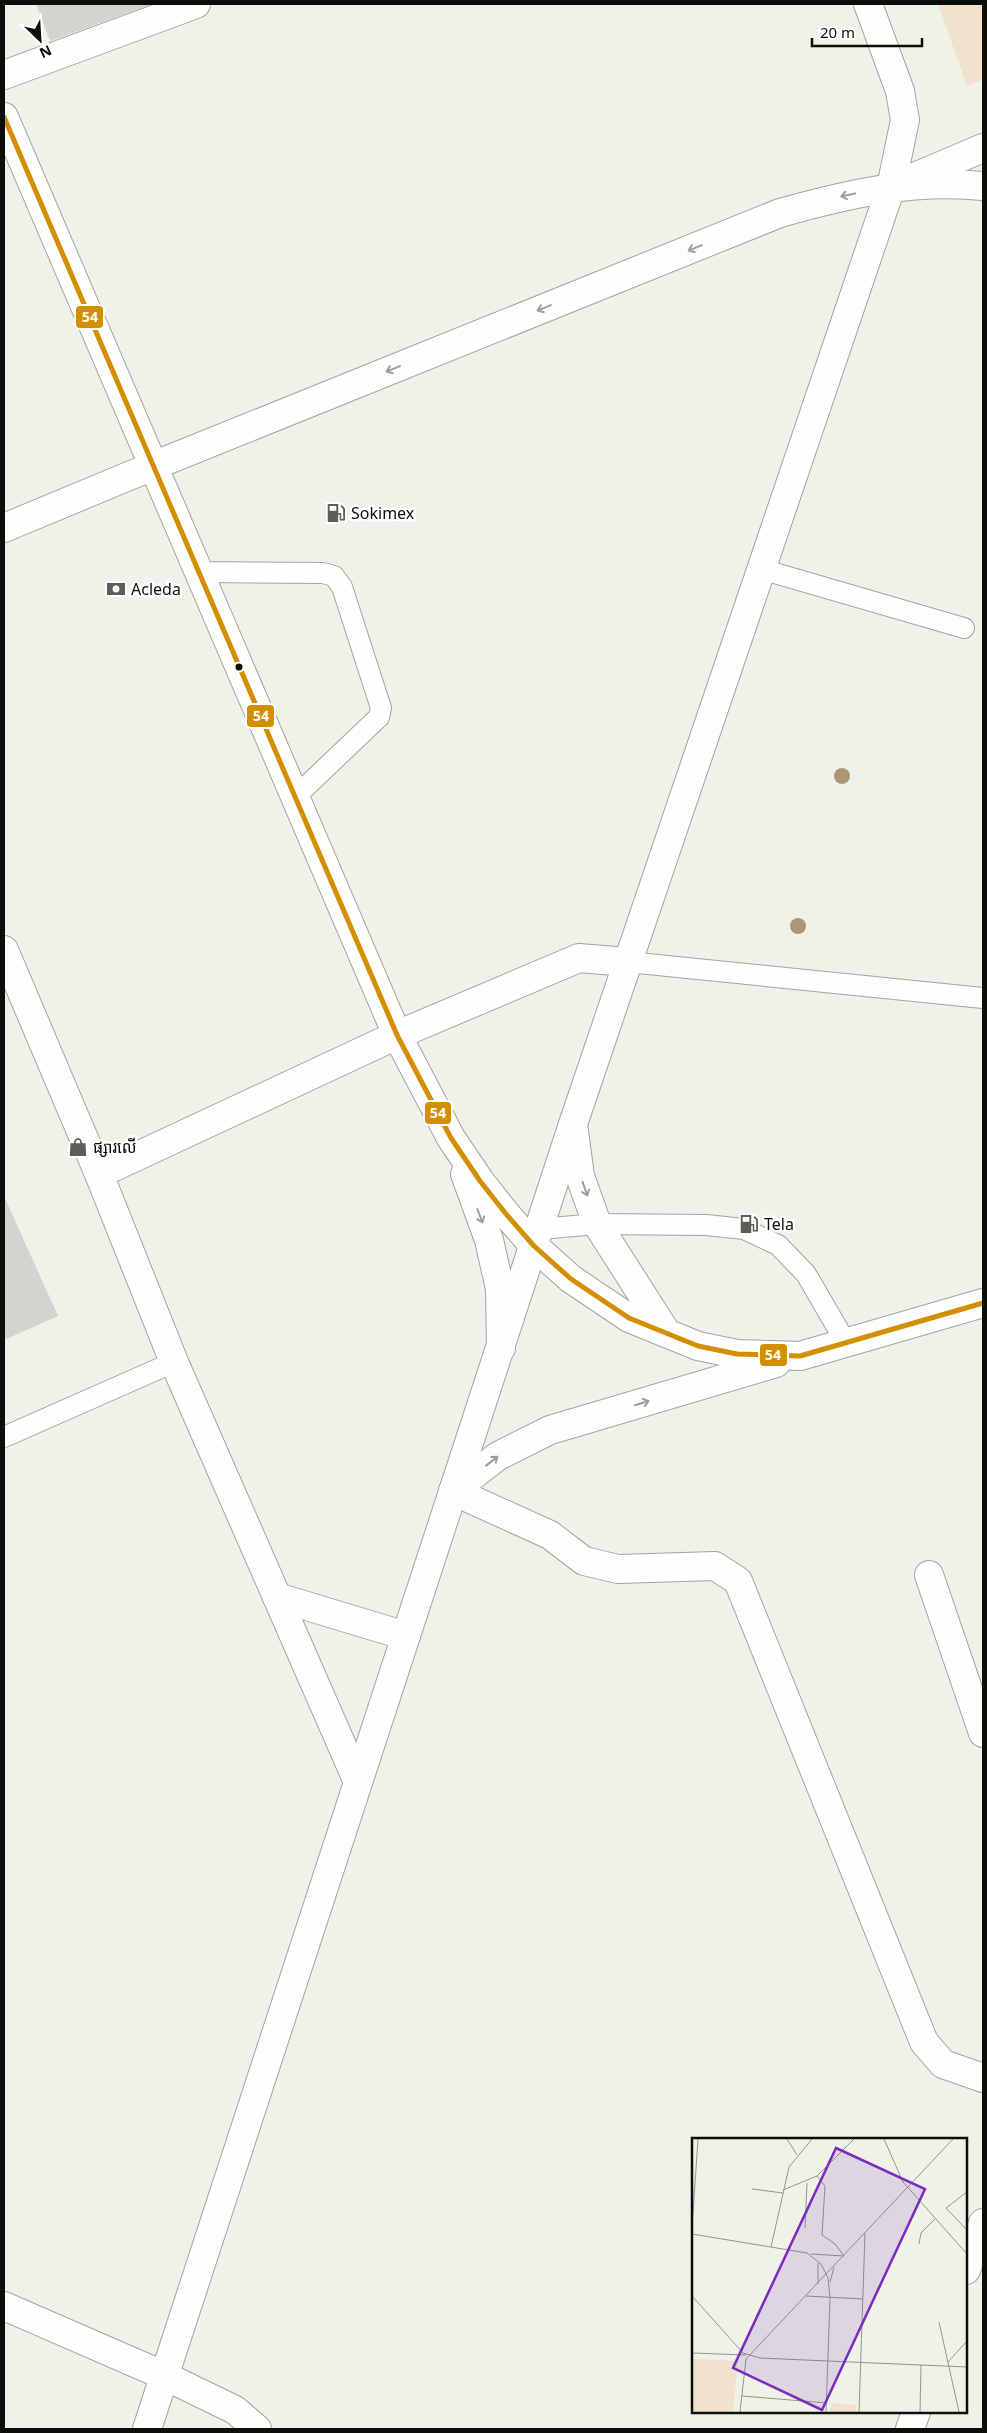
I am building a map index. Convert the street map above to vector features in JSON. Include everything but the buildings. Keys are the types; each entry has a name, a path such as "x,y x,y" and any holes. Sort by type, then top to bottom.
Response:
{"street":[{"path":"4,75 196,4"},
{"path":"147,2429 573,1124 891,186 905,120 900,91 868,4"},
{"path":"4,117 397,1035 451,1138 480,1181 537,1238 571,1279 629,1318 698,1346 737,1354 800,1356"},
{"path":"891,186 983,148"},
{"path":"4,528 780,213 829,199 891,186 964,184 983,186"},
{"path":"98,1174 397,1035 579,958 628,962"},
{"path":"6,962 98,1174 174,1362 358,1782"},
{"path":"573,1124 580,1176 597,1224 666,1332"},
{"path":"451,1138 489,1240 500,1289 501,1348"},
{"path":"453,1491 498,1456 550,1430 845,1341 983,1303"},
{"path":"453,1491 550,1535 584,1561 618,1569 715,1566 738,1581 924,2042 943,2064 983,2078"},
{"path":"928,1575 983,1733"},
{"path":"276,1597 406,1636"},
{"path":"967,2267 983,2223"},
{"path":"4,2306 165,2376 234,2410 257,2429"},
{"path":"910,2429 916,2413"}],"lane":[{"path":"761,569 964,628"},
{"path":"198,572 323,572 334,576 342,587 380,708 379,717 295,797"},
{"path":"628,962 983,998"},
{"path":"537,1238 597,1224 706,1225 744,1229 778,1246 806,1274 845,1341"},
{"path":"4,1437 174,1362"}],"shaded area":[{"path":"938,4 983,4 983,79 967,86"}],"transit line":[{"name":"54","path":"4,117 397,1035 451,1138 480,1181 506,1214 534,1246 571,1279 629,1318 698,1346 737,1354 800,1356 983,1303"}],"place":[{"name":"Sokimex","path":"336,513"},
{"name":"Acleda","path":"116,589"},
{"name":"ផ្សារលើ","path":"78,1147"},
{"name":"Tela","path":"749,1224"}]}
